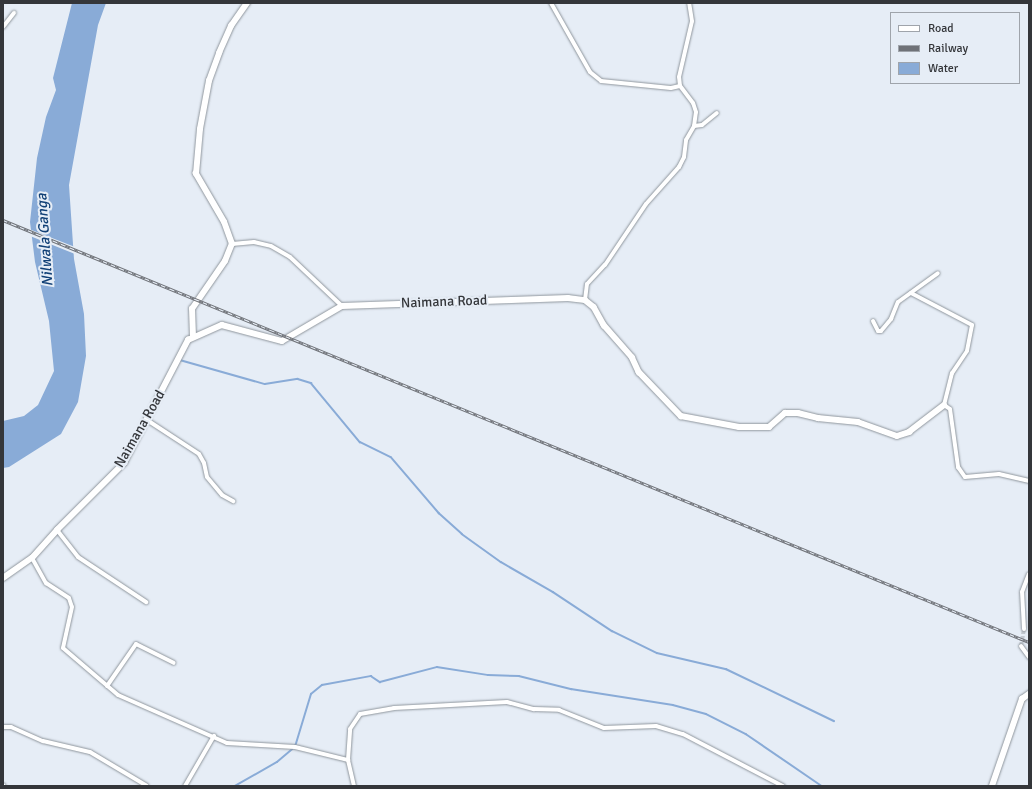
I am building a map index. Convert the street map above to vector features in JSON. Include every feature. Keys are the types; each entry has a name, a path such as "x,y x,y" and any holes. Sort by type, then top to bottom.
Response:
{"street":[{"path":"193,337 192,309 226,261 232,244 224,222 196,174 200,129 211,73 231,26 247,3"},
{"path":"552,3 590,72 601,81 671,88 680,86"},
{"path":"689,3 692,21 679,77 680,86 693,103 696,112 694,126 686,140 684,158 679,167 646,204 605,265 587,284 585,300 594,307 604,325 632,357 639,372 681,416 739,427 769,427 785,414 798,412 818,418 858,422 897,436 909,432 944,405 952,373 967,351 972,325 911,293"},
{"path":"3,27 14,13"},
{"path":"694,126 702,125 718,114"},
{"path":"232,244 254,242 272,246 290,257 342,306"},
{"path":"872,321 878,331 881,331 891,319 898,302 938,273"},
{"name":"Naimana Road","path":"3,578 32,558 57,530 124,463 188,340 193,337 222,325 282,341 342,306 502,300 585,300"},
{"path":"944,405 950,409 958,467 965,477 999,474 1029,481"},
{"path":"147,420 199,454 204,463 207,477 222,496 234,501"},
{"path":"57,530 78,557 146,602"},
{"path":"32,558 46,583 69,598 72,607 63,648 107,686 142,707 214,736 227,743 295,747 348,760"},
{"path":"1024,629 1022,592 1029,574"},
{"path":"107,686 136,644 174,664"},
{"path":"1021,646 1029,657"},
{"path":"992,786 1022,699 1029,694"},
{"path":"354,786 348,760 350,729 360,714 394,708 507,702 534,710 559,710 604,728 656,726 683,734 783,786"},
{"path":"3,727 11,727 43,740 90,752 147,786"},
{"path":"186,786 214,736"}],"water":[{"name":"Nilwala Ganga","path":"72,3 106,3 98,25 69,185 74,259 84,314 86,356 78,402 61,434 9,467 3,468 3,421 24,416 38,405 54,371 49,321 35,262 30,222 37,158 46,117 56,90 53,78"}],"pier":[{"path":"29,229 75,247 75,254 30,236"}],"waterway":[{"path":"180,360 265,384 298,379 311,383 360,442 391,457 439,513 462,534 501,562 553,592 612,631 657,653 726,669 834,721"},
{"path":"235,786 277,762 295,747 311,694 322,685 371,676 380,682 437,667 488,675 519,676 571,689 673,705 706,714 746,734 822,786"}],"tunnel":[{"path":"1021,646 1024,629"}],"railway":[{"path":"3,220 1029,642"}]}
